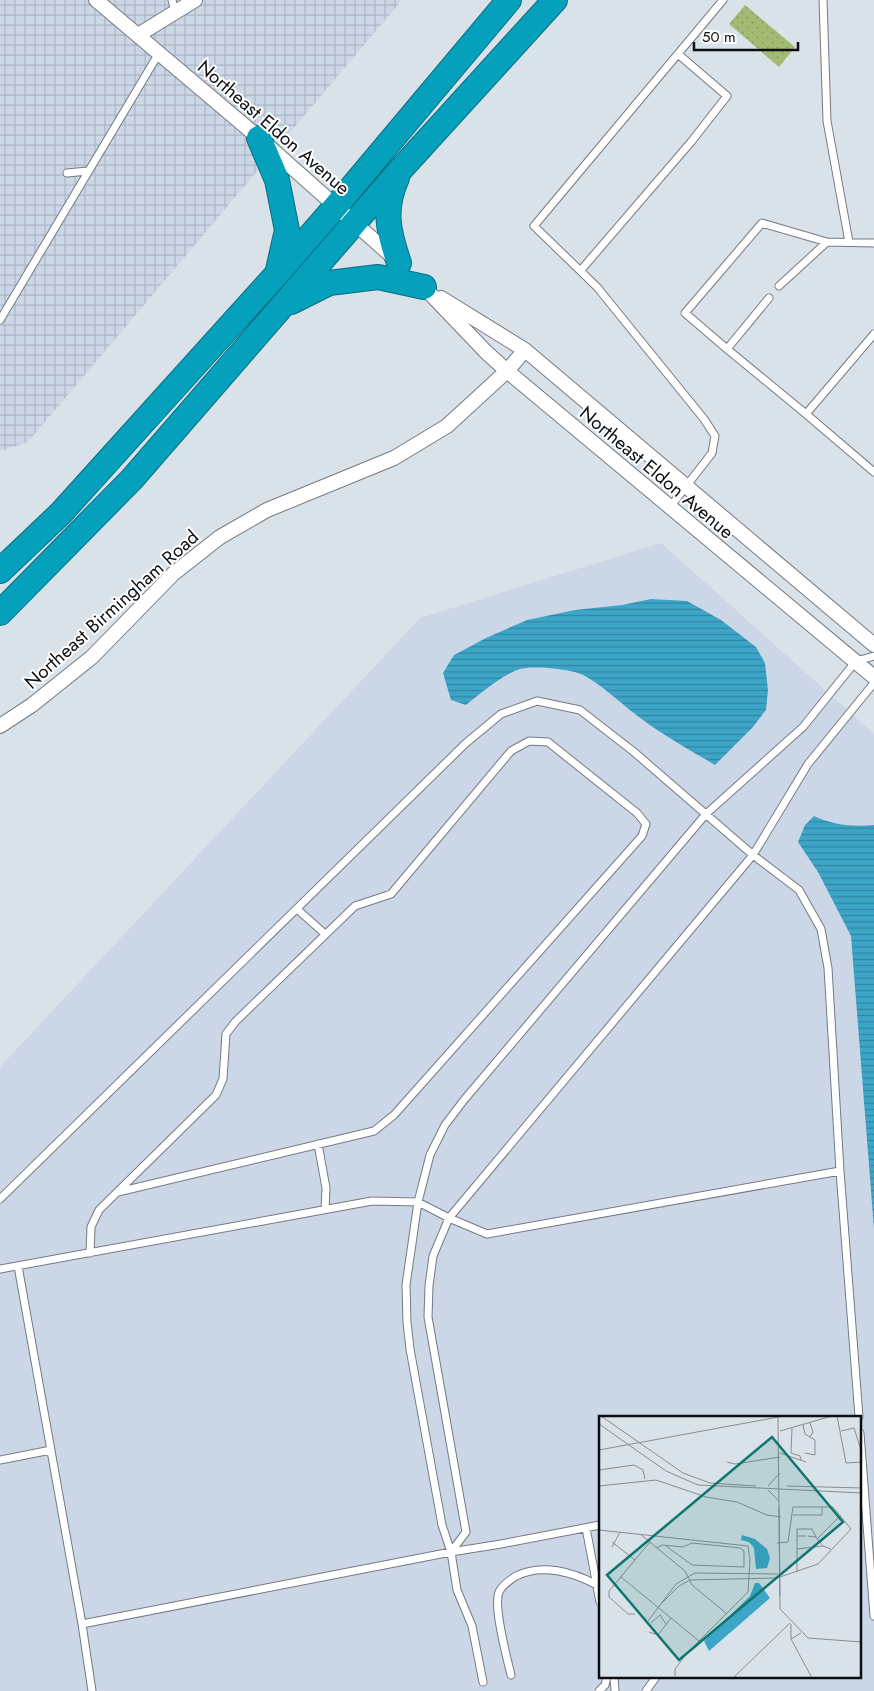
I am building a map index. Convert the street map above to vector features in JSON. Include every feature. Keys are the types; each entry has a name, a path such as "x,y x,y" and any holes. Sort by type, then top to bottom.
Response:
{"highway":[{"path":"0,571 61,513 277,274 509,0"},
{"path":"0,613 132,479 402,168 555,0"},
{"path":"259,138 277,180 287,230 277,274"},
{"path":"399,262 390,238 389,206 391,192 402,168"},
{"path":"281,307 329,283 378,276 424,287"}],"street":[{"name":"Northeast Eldon Avenue","path":"96,0 355,222 399,262 486,352 507,371 874,677"},
{"path":"138,35 174,6 195,0"},
{"name":"Northeast Eldon Avenue","path":"424,287 525,350 874,645"},
{"name":"Northeast Birmingham Road","path":"0,726 32,705 92,656 173,574 220,537 267,510 394,458 448,426 507,371 525,350"}],"lane":[{"path":"670,507 712,453 715,436 704,419 597,287 534,226 723,0"},
{"path":"823,0 827,121 849,242"},
{"path":"0,320 159,53"},
{"path":"581,270 691,142 727,96 678,54"},
{"path":"67,172 88,171"},
{"path":"874,243 826,242 762,223 685,313 874,472"},
{"path":"780,286 826,242"},
{"path":"727,348 770,298"},
{"path":"806,414 874,334"},
{"path":"483,1682 472,1626 457,1590 451,1552 442,1525 410,1349 407,1322 406,1285 418,1202 430,1155 450,1119 470,1093 706,814 803,727 856,661 874,656"},
{"path":"451,1552 466,1532 428,1316 433,1256 449,1218 753,856 808,764 874,683"},
{"path":"0,1199 466,743 501,714 537,700 580,710 634,752 753,856 799,890 821,929 828,968 840,1171 859,1416"},
{"path":"90,1253 91,1226 99,1210 216,1095 223,1079 226,1034 236,1021 355,906 391,894 511,751 529,741 548,742 637,813 646,824 642,836 394,1115 374,1131 118,1192"},
{"path":"297,909 325,934"},
{"path":"318,1144 326,1188 325,1209"},
{"path":"0,1269 372,1201 418,1202 487,1234 840,1171"},
{"path":"18,1266 82,1624 92,1691"},
{"path":"0,1460 51,1450"},
{"path":"862,1478 874,1616"},
{"path":"82,1624 599,1525"},
{"path":"586,1528 599,1596"},
{"path":"510,1675 498,1612 499,1592 508,1581 524,1572 542,1570 564,1571 581,1576 597,1584"},
{"path":"598,1691 605,1685 607,1678"},
{"path":"614,1678 615,1691"},
{"path":"646,1691 655,1678"}],"shaded area":[{"path":"0,0 402,0 28,442 0,451"},
{"path":"661,543 874,734 874,1691 0,1691 0,1067 420,618"}],"green space":[{"path":"745,5 795,47 779,67 729,24"}],"water":[{"path":"651,599 687,601 721,620 756,647 765,663 768,690 766,710 753,727 715,765 654,728 590,679 578,673 562,669 520,669 499,680 466,705 451,700 443,673 454,655 486,638 527,620 575,610 622,605"},
{"path":"814,816 843,825 874,825 874,1229 851,936 818,872 798,842 805,825"}]}
